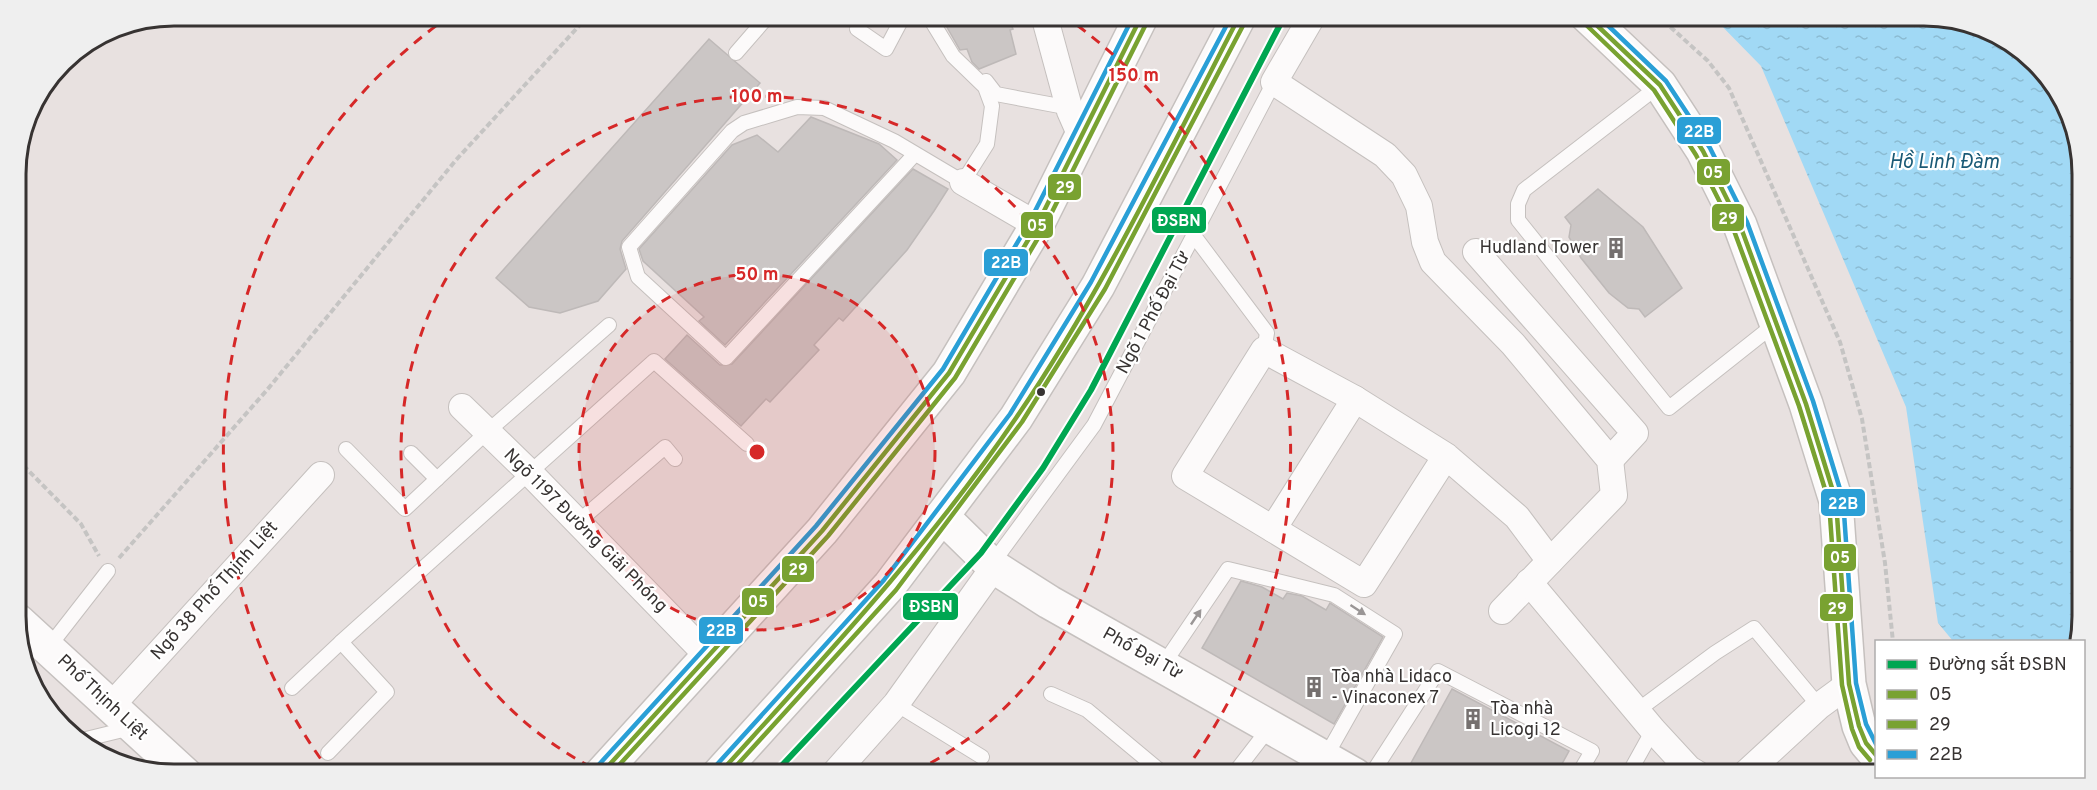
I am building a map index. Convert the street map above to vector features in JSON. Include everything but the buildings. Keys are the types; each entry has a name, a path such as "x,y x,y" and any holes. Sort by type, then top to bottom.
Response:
{"main road":[{"path":"611,764 822,531 949,373 1037,225 1075,124 1135,26"},
{"path":"728,764 890,585 1016,418 1098,286 1234,26"},
{"path":"1598,26 1660,85 1703,151 1740,225 1806,404 1836,501 1866,743 1875,754"},
{"name":"Phố Đại Từ","path":"942,516 994,567 1049,602 1335,764"},
{"name":"Phố Thịnh Liệt","path":"27,629 174,764"}],"street":[{"path":"1047,26 1075,124"},
{"name":"Ngõ 1 Phố Đại Từ","path":"1274,82 1307,26"},
{"path":"1274,82 1385,156 1404,175 1419,206 1425,242 1433,261 1513,344 1610,460 1614,495 1502,611"},
{"path":"963,182 1037,225"},
{"path":"1476,252 1635,433 1610,460"},
{"path":"1446,456 1364,584 1185,476 1264,350 1355,399 1446,456 1517,517 1550,561"},
{"path":"1273,529 1355,399"},
{"name":"Ngõ 1197 Đường Giải Phóng","path":"462,407 528,471 708,656"},
{"name":"Ngõ 38 Phố Thįnh Liệt","path":"122,717 321,475"},
{"path":"843,764 896,704 994,567"},
{"path":"1529,582 1684,764"},
{"path":"1756,764 1819,706 1860,703"}],"lane":[{"path":"736,53 759,26"},
{"path":"857,29 886,49 898,26"},
{"path":"915,154 726,358 638,277 629,247 732,131 744,123 797,107 824,108 894,141 963,182 987,144 992,106 985,87 953,56 935,26"},
{"path":"980,72 996,94 1065,107 1075,124"},
{"name":"Ngõ 1 Phố Đại Từ","path":"994,567 1000,553 1094,425 1195,237 1274,82"},
{"path":"1660,85 1524,190 1518,204 1518,220 1542,254 1669,408 1775,324"},
{"path":"1195,237 1267,333 1264,350"},
{"path":"346,449 405,509 487,432 609,325"},
{"path":"292,688 528,471 654,361 747,444"},
{"path":"578,522 665,447 675,459"},
{"path":"411,453 437,479"},
{"path":"1163,665 1228,569 1334,595 1395,634 1324,758"},
{"path":"47,648 108,571"},
{"path":"1638,710 1715,652 1754,628 1819,706"},
{"path":"328,753 387,692 341,642"},
{"path":"1378,764 1438,671 1592,751 1584,764"},
{"path":"1052,694 1087,710 1152,764"},
{"path":"896,704 982,757"},
{"path":"87,737 122,717"},
{"path":"1241,764 1270,727"},
{"path":"1634,764 1653,730"}],"path":[{"path":"26,468 81,524 108,571 267,390 456,160 579,26"},
{"path":"1669,26 1708,61 1729,88 1840,342 1862,419 1886,563 1893,640"}],"water":[{"name":"Hồ Linh Đàm","path":"1722,26 1943,27 1971,33 1998,45 2028,69 2052,99 2066,135 2072,173 2072,617 2069,640 1952,640 1938,623 1906,407 1761,66"}],"rail line":[{"name":"ĐSBN","path":"783,764 981,553 1043,468 1091,390 1279,26"}],"transit line":[{"name":"22B","path":"599,764 816,526 943,369 1030,221 1128,26"},
{"name":"05","path":"610,764 822,531 949,373 1037,225 1136,26"},
{"name":"29","path":"620,764 828,536 955,378 1044,228 1145,26"},
{"name":"22B","path":"717,764 884,580 1010,414 1091,282 1226,26"},
{"name":"05","path":"728,764 911,557 1016,418 1048,370 1106,271 1234,26"},
{"name":"29","path":"738,764 896,590 1022,422 1105,289 1243,26"},
{"name":"29","path":"1587,26 1654,90 1696,155 1733,228 1799,406 1829,502 1842,685 1852,729 1859,747 1870,760"},
{"name":"05","path":"1598,26 1660,85 1703,151 1740,225 1806,404 1836,501 1849,684 1859,726 1866,743 1875,754"},
{"name":"22B","path":"1608,26 1666,81 1710,148 1747,222 1813,401 1843,499 1856,683 1866,724 1875,742"}],"place":[{"name":"Hudland Tower","path":"1616,248"},
{"name":"Tòa nhà Lidaco - Vinaconex 7","path":"1314,687"},
{"name":"Tòa nhà Licogi 12","path":"1473,719"}]}
